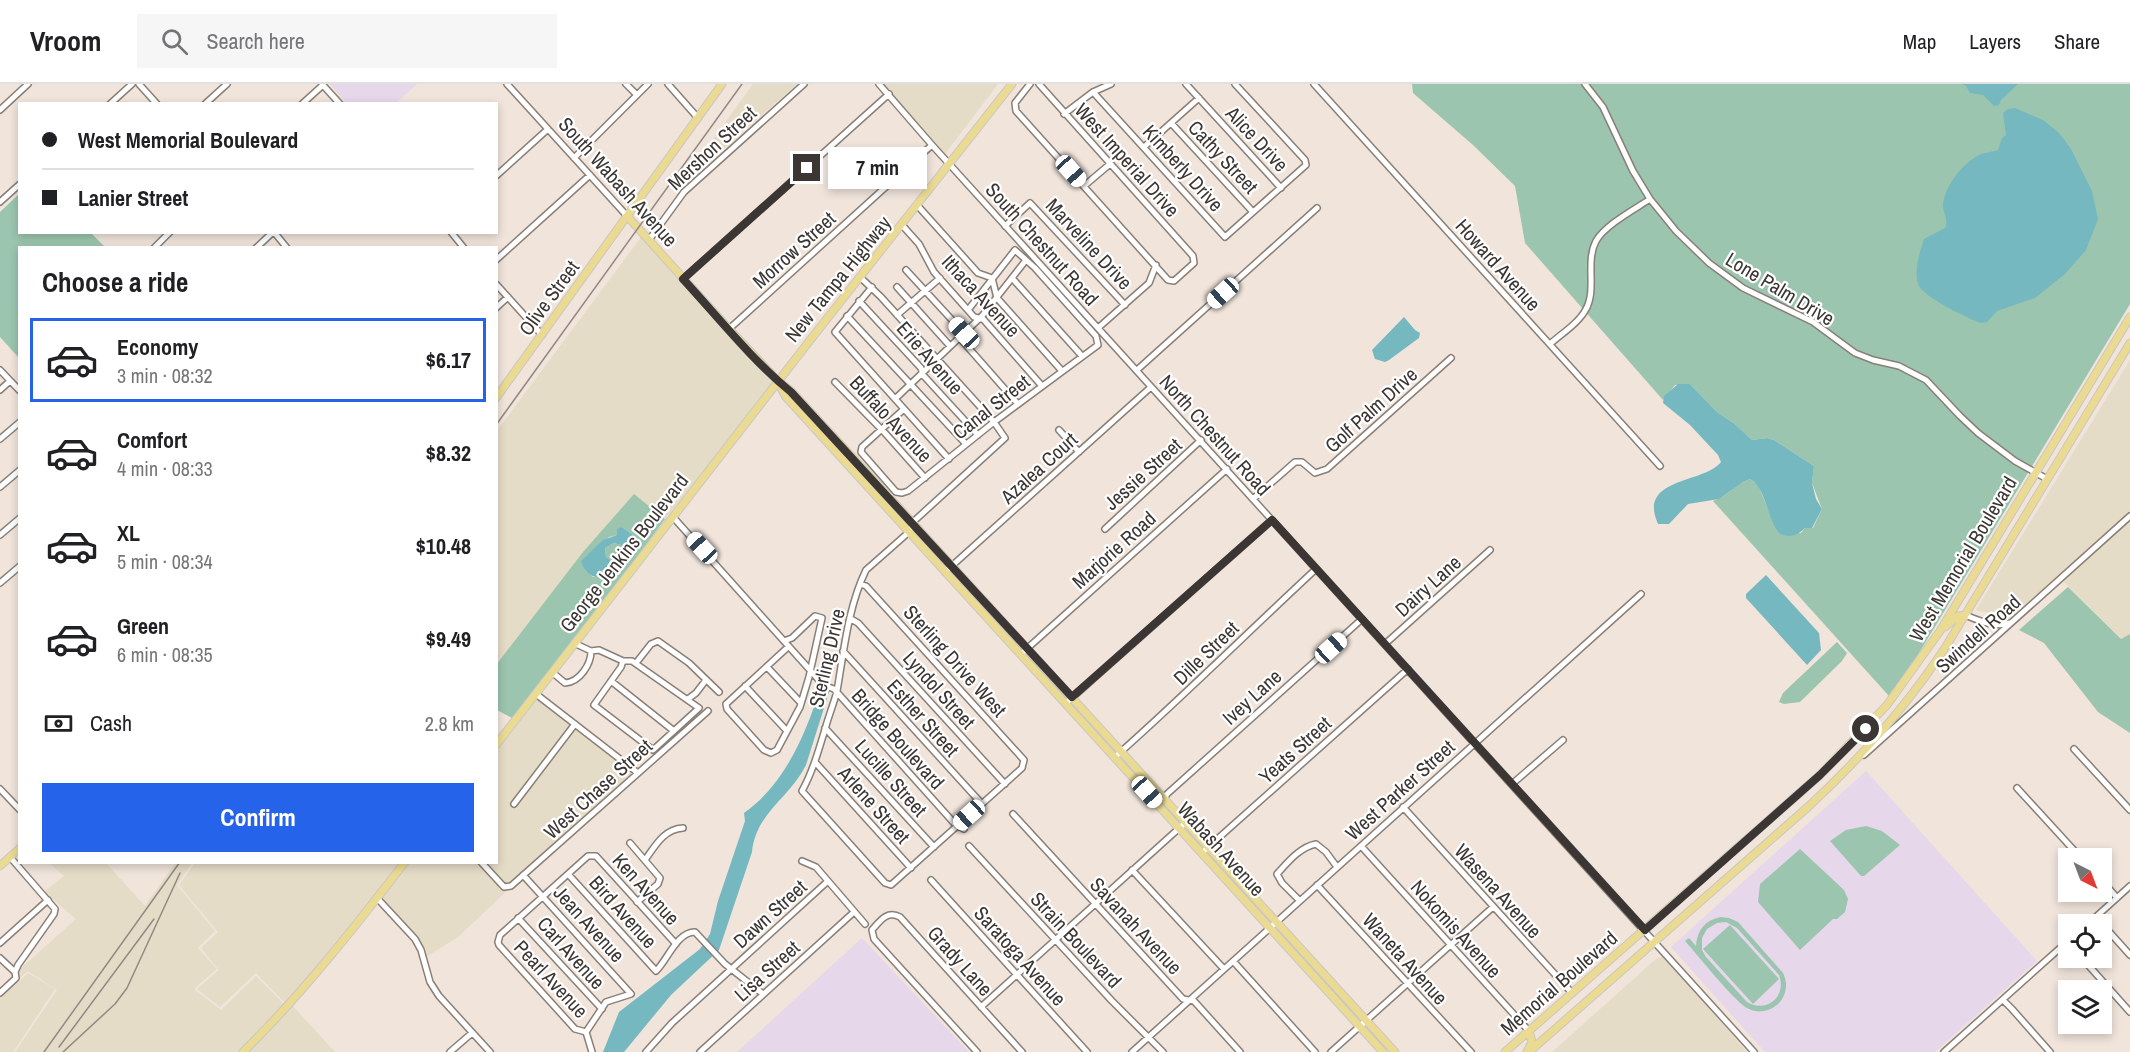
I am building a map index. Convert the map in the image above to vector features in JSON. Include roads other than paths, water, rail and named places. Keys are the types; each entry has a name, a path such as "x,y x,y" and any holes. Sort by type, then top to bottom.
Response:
{"main road":[{"name":"Olive Street","path":"498,395 722,84"},
{"name":"New Tampa Highway","path":"778,381 1012,84"},
{"name":"South Wabash Avenue","path":"628,216 778,381"},
{"name":"West Memorial Boulevard","path":"1796,796 1831,765 1872,722 1910,675 1940,631 2130,317"},
{"name":"West Memorial Boulevard","path":"1809,807 1879,735 1917,687 1965,615 2130,343"},
{"name":"Wabash Avenue","path":"778,381 913,522 1028,648 1072,697 1179,828 1383,1052"},
{"name":"Wabash Avenue","path":"778,381 786,397 945,572 1066,703 1186,822 1395,1052"},
{"name":"George Jenkins Boulevard","path":"498,742 778,381"},
{"path":"862,480 868,474"},
{"path":"1940,631 1953,620 1965,615"},
{"name":"Memorial Boulevard","path":"1505,1052 1796,796"},
{"name":"Memorial Boulevard","path":"1528,1052 1809,807"},
{"path":"0,866 18,850"},
{"path":"243,1052 305,987 403,864"},
{"path":"1528,1052 1532,1042 1529,1031"}],"street":[{"path":"0,110 28,84"},
{"path":"112,102 132,84"},
{"path":"139,84 155,102"},
{"path":"207,102 227,84"},
{"path":"304,102 322,84 338,102"},
{"name":"South Wabash Avenue","path":"507,84 628,216"},
{"path":"626,84 637,95"},
{"path":"574,158 648,84"},
{"path":"668,84 698,118"},
{"name":"Mershon Street","path":"648,240 684,192 804,84"},
{"name":"South Chestnut Road","path":"879,84 1113,345"},
{"path":"1030,84 1016,100 1015,109 1156,265"},
{"name":"West Imperial Drive","path":"1038,84 1193,256 1195,261 1174,281 1168,280 1156,265"},
{"path":"1064,114 1093,92 1111,84"},
{"name":"Alice Drive","path":"1186,84 1281,188"},
{"path":"1235,84 1306,162 1305,167 1253,212"},
{"name":"Howard Avenue","path":"1314,84 1660,466"},
{"name":"Lone Palm Drive","path":"1585,84 1603,107 1633,171 1650,199 1683,239 1708,263 1755,295 1813,322 1855,353 1899,366 1926,380 1978,433 2015,461 2047,480"},
{"name":"Kimberly Drive","path":"1093,92 1225,237 1253,212"},
{"path":"683,279 889,94"},
{"path":"1143,147 1199,98"},
{"name":"Cathy Street","path":"1171,123 1253,212"},
{"path":"498,174 548,129"},
{"name":"Morrow Street","path":"729,329 932,145"},
{"path":"1084,186 1110,164"},
{"path":"498,258 590,175"},
{"path":"0,202 18,186"},
{"path":"1550,344 1587,308 1592,252 1599,236 1650,199"},
{"name":"Marveline Drive","path":"1005,226 1030,203 1125,304"},
{"path":"918,205 978,273 992,278"},
{"path":"1137,370 1317,208"},
{"name":"Ithaca Avenue","path":"902,225 919,244 940,278 968,310 979,319 983,319 1042,386"},
{"path":"156,246 168,234"},
{"path":"258,246 272,234"},
{"path":"276,234 285,246"},
{"path":"453,234 462,246"},
{"path":"895,399 979,319 1026,260 1015,250 968,310"},
{"name":"Canal Street","path":"881,430 862,447 862,454 896,492 908,491 994,422 1096,347 1098,343 1096,336 1026,260"},
{"name":"Marveline Drive","path":"1098,328 1149,283 1156,265"},
{"path":"906,270 1018,404"},
{"path":"860,277 872,287 1004,435 1004,440 913,522 909,532"},
{"path":"897,315 940,278"},
{"path":"992,278 997,298 1062,371"},
{"path":"1012,278 1082,357"},
{"path":"498,286 542,335"},
{"path":"872,287 835,332 949,459"},
{"path":"897,287 950,346"},
{"path":"498,306 508,297"},
{"name":"Erie Avenue","path":"860,301 978,435"},
{"path":"848,316 966,444"},
{"name":"North Chestnut Road","path":"1113,345 1754,1052"},
{"name":"Golf Palm Drive","path":"1253,499 1295,462 1302,462 1316,473 1327,470 1451,358"},
{"path":"0,370 18,390"},
{"path":"0,390 10,381"},
{"name":"Buffalo Avenue","path":"835,382 925,478"},
{"name":"Azalea Court","path":"945,572 1151,387"},
{"path":"881,430 904,409"},
{"path":"0,439 18,424"},
{"path":"1059,430 1079,452"},
{"name":"Jessie Street","path":"1105,529 1201,440"},
{"name":"Marjorie Road","path":"1021,654 1227,469"},
{"path":"0,487 18,472"},
{"name":"Swindell Road","path":"1845,772 2130,516"},
{"path":"673,517 809,670 836,693"},
{"path":"0,535 18,520"},
{"path":"1066,703 1272,520"},
{"name":"Sterling Drive","path":"815,762 836,693 843,651 860,584 866,570 909,532"},
{"name":"Dairy Lane","path":"1385,644 1490,550"},
{"path":"0,583 18,568"},
{"name":"Dille Street","path":"1119,754 1316,569"},
{"name":"Sterling Drive West","path":"860,584 867,586 1022,757 1024,763 1022,768 1005,783"},
{"path":"1965,589 1977,595"},
{"name":"West Parker Street","path":"1224,969 1641,594"},
{"path":"1965,615 1989,624 2012,623"},
{"path":"784,641 792,638 815,616 822,618 801,703 794,721 775,752 771,753 764,750 726,707 728,702 788,647"},
{"name":"Lyndol Street","path":"851,619 858,623 1005,783"},
{"name":"Ivey Lane","path":"1164,799 1362,619"},
{"path":"1989,624 1996,630 1995,638"},
{"path":"636,663 651,644 658,641 689,663 719,692"},
{"path":"576,644 591,651 599,650 623,661 636,663 688,699 706,680"},
{"path":"553,673 565,683 574,681 591,660 591,651"},
{"name":"Esther Street","path":"843,651 982,804"},
{"path":"623,661 611,681 674,731"},
{"path":"767,667 801,703"},
{"name":"Yeats Street","path":"1202,853 1408,669"},
{"name":"West Chase Street","path":"611,681 594,705 653,750 699,708 688,699"},
{"path":"746,686 787,731"},
{"name":"Bridge Boulevard","path":"836,693 957,826 964,829"},
{"path":"536,694 638,773"},
{"name":"West Chase Street","path":"483,864 502,885 511,886 708,711"},
{"path":"514,804 575,724"},
{"name":"Lucille Street","path":"825,729 934,848"},
{"path":"1512,784 1563,740"},
{"path":"2073,748 2130,810"},
{"path":"815,762 802,791 885,883 890,885 894,884 1005,783"},
{"name":"Arlene Street","path":"815,762 911,868"},
{"path":"2017,788 2072,848"},
{"path":"0,789 18,808"},
{"name":"Wasena Avenue","path":"1403,807 1572,993"},
{"name":"Savanah Avenue","path":"1013,814 1182,999 1194,1001 1240,1052"},
{"path":"981,1006 1186,822"},
{"path":"645,860 656,843 669,831 683,828"},
{"path":"630,843 657,874 660,882 638,902"},
{"path":"1300,901 1282,883 1277,874 1294,856 1307,845 1316,844 1326,852 1337,867"},
{"name":"Strain Boulevard","path":"969,846 1143,1034 1163,1052"},
{"name":"Nokomis Avenue","path":"1361,846 1529,1031"},
{"name":"Ken Avenue","path":"568,874 588,856 593,855 676,944"},
{"path":"10,857 55,909 54,914 15,972"},
{"path":"802,861 816,867 865,924"},
{"path":"1132,870 1224,969 1132,1052"},
{"path":"518,918 568,874"},
{"name":"Bird Avenue","path":"568,874 656,971 676,944"},
{"name":"Jean Avenue","path":"523,875 631,994 609,1001 602,1009"},
{"name":"Saratoga Avenue","path":"931,880 1087,1052"},
{"name":"Dawn Street","path":"646,1052 672,1023 828,881"},
{"name":"Waneta Avenue","path":"1317,885 1471,1052"},
{"path":"2098,914 2130,886"},
{"path":"2112,892 2117,898"},
{"path":"377,898 415,939 434,989 490,1052"},
{"path":"0,943 48,900"},
{"path":"1331,1052 1493,907"},
{"name":"Lisa Street","path":"700,1052 854,912"},
{"name":"Grady Lane","path":"977,1052 874,939 872,930 885,916 897,915 1022,1052"},
{"name":"Pearl Avenue","path":"518,918 500,935 499,945 575,1029 586,1032"},
{"name":"Carl Avenue","path":"518,918 602,1009"},
{"path":"676,944 689,932 695,932 731,969"},
{"path":"2112,934 2130,955"},
{"path":"1944,1052 1952,1050 2003,1000 2058,952"},
{"path":"0,958 15,972 16,978 0,993"},
{"path":"1233,961 1315,1052"},
{"path":"2090,968 2130,1012"},
{"name":"Dawn Street","path":"731,969 764,994"},
{"path":"2003,1000 2050,1052"},
{"path":"592,1052 586,1032 602,1009"},
{"path":"450,1052 472,1033"}],"water":[{"path":"1962,84 2018,84 2001,100 1999,105 1994,106 1983,95 1970,93"},
{"path":"2015,108 2043,120 2059,133 2071,149 2092,191 2098,219 2086,250 2065,274 2035,298 1997,311 1987,322 1981,323 1948,308 1923,291 1917,281 1918,262 1924,239 1945,228 1943,205 1951,183 1973,159 1981,154 1998,150 2002,138 2006,135 2003,113"},
{"path":"1404,317 1420,333 1419,338 1385,362 1375,359 1372,350"},
{"path":"1678,384 1690,384 1717,412 1735,424 1752,440 1767,438 1774,440 1814,466 1812,483 1816,499 1822,509 1812,528 1805,528 1794,535 1780,534 1772,521 1760,489 1750,479 1719,499 1688,504 1669,524 1658,524 1654,509 1657,498 1664,490 1713,469 1721,462 1718,455 1690,425 1663,403 1664,396"},
{"path":"622,527 634,538 625,551 621,545 614,543 605,548 606,557 619,566 614,573 603,570 597,577 589,574 581,561 603,540 617,535 617,529"},
{"path":"1766,575 1819,633 1821,650 1807,665 1746,598 1746,594"},
{"path":"821,686 829,692 806,765 760,826 719,950 671,995 624,1052 603,1052 619,1012 700,949 710,934 718,901 745,821 744,813 772,787 793,756 809,721"}],"railway":[{"path":"498,422 742,84"},
{"path":"44,1052 179,864"},
{"path":"63,1052 115,1004 127,988 180,873"},
{"path":"59,1047 154,919"}]}
